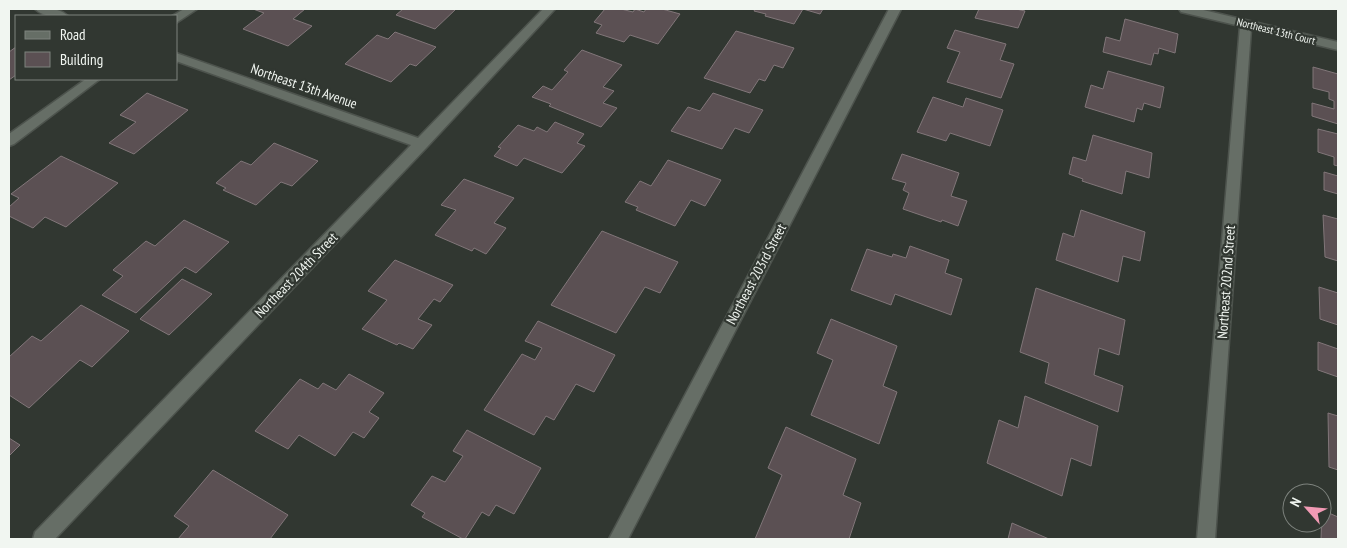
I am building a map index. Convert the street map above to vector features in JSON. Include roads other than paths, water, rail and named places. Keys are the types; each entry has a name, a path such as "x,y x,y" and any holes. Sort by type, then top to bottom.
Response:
{"street":[{"path":"40,9 59,15"},
{"path":"178,18 191,9"},
{"name":"Northeast 204th Street","path":"42,539 422,144 549,9"},
{"name":"Northeast 203rd Street","path":"618,539 895,9"},
{"name":"Northeast 13th Court","path":"1185,9 1338,46"},
{"name":"Northeast 202nd Street","path":"1206,539 1246,24"},
{"name":"Northeast 13th Avenue","path":"178,58 422,144"},
{"path":"9,141 93,80"}]}
